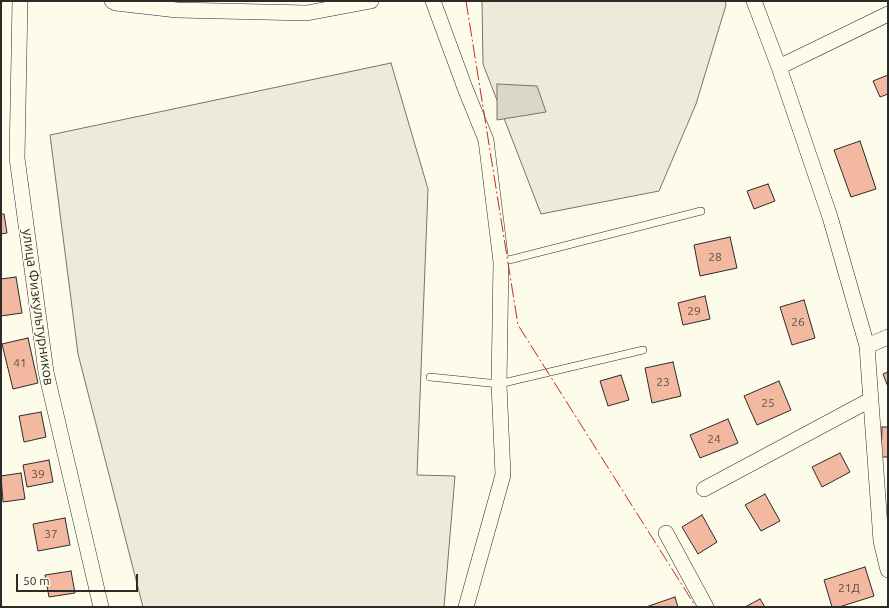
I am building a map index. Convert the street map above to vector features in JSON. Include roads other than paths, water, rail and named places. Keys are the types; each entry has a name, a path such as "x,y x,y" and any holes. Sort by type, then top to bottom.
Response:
{"street":[{"name":"улица Физкультурников","path":"20,1 18,166 46,372 101,607"},
{"path":"112,1 116,3 177,10 307,13 371,1"},
{"path":"433,1 464,88 486,140 500,262 499,384 503,475 466,607"},
{"path":"754,1 779,67 830,217 867,346 881,541 888,570"},
{"path":"779,67 888,14"},
{"path":"867,346 888,337"},
{"path":"704,488 870,400"},
{"path":"666,533 706,607"}],"lane":[{"path":"500,262 701,211"},
{"path":"430,377 499,384 643,350"}]}
